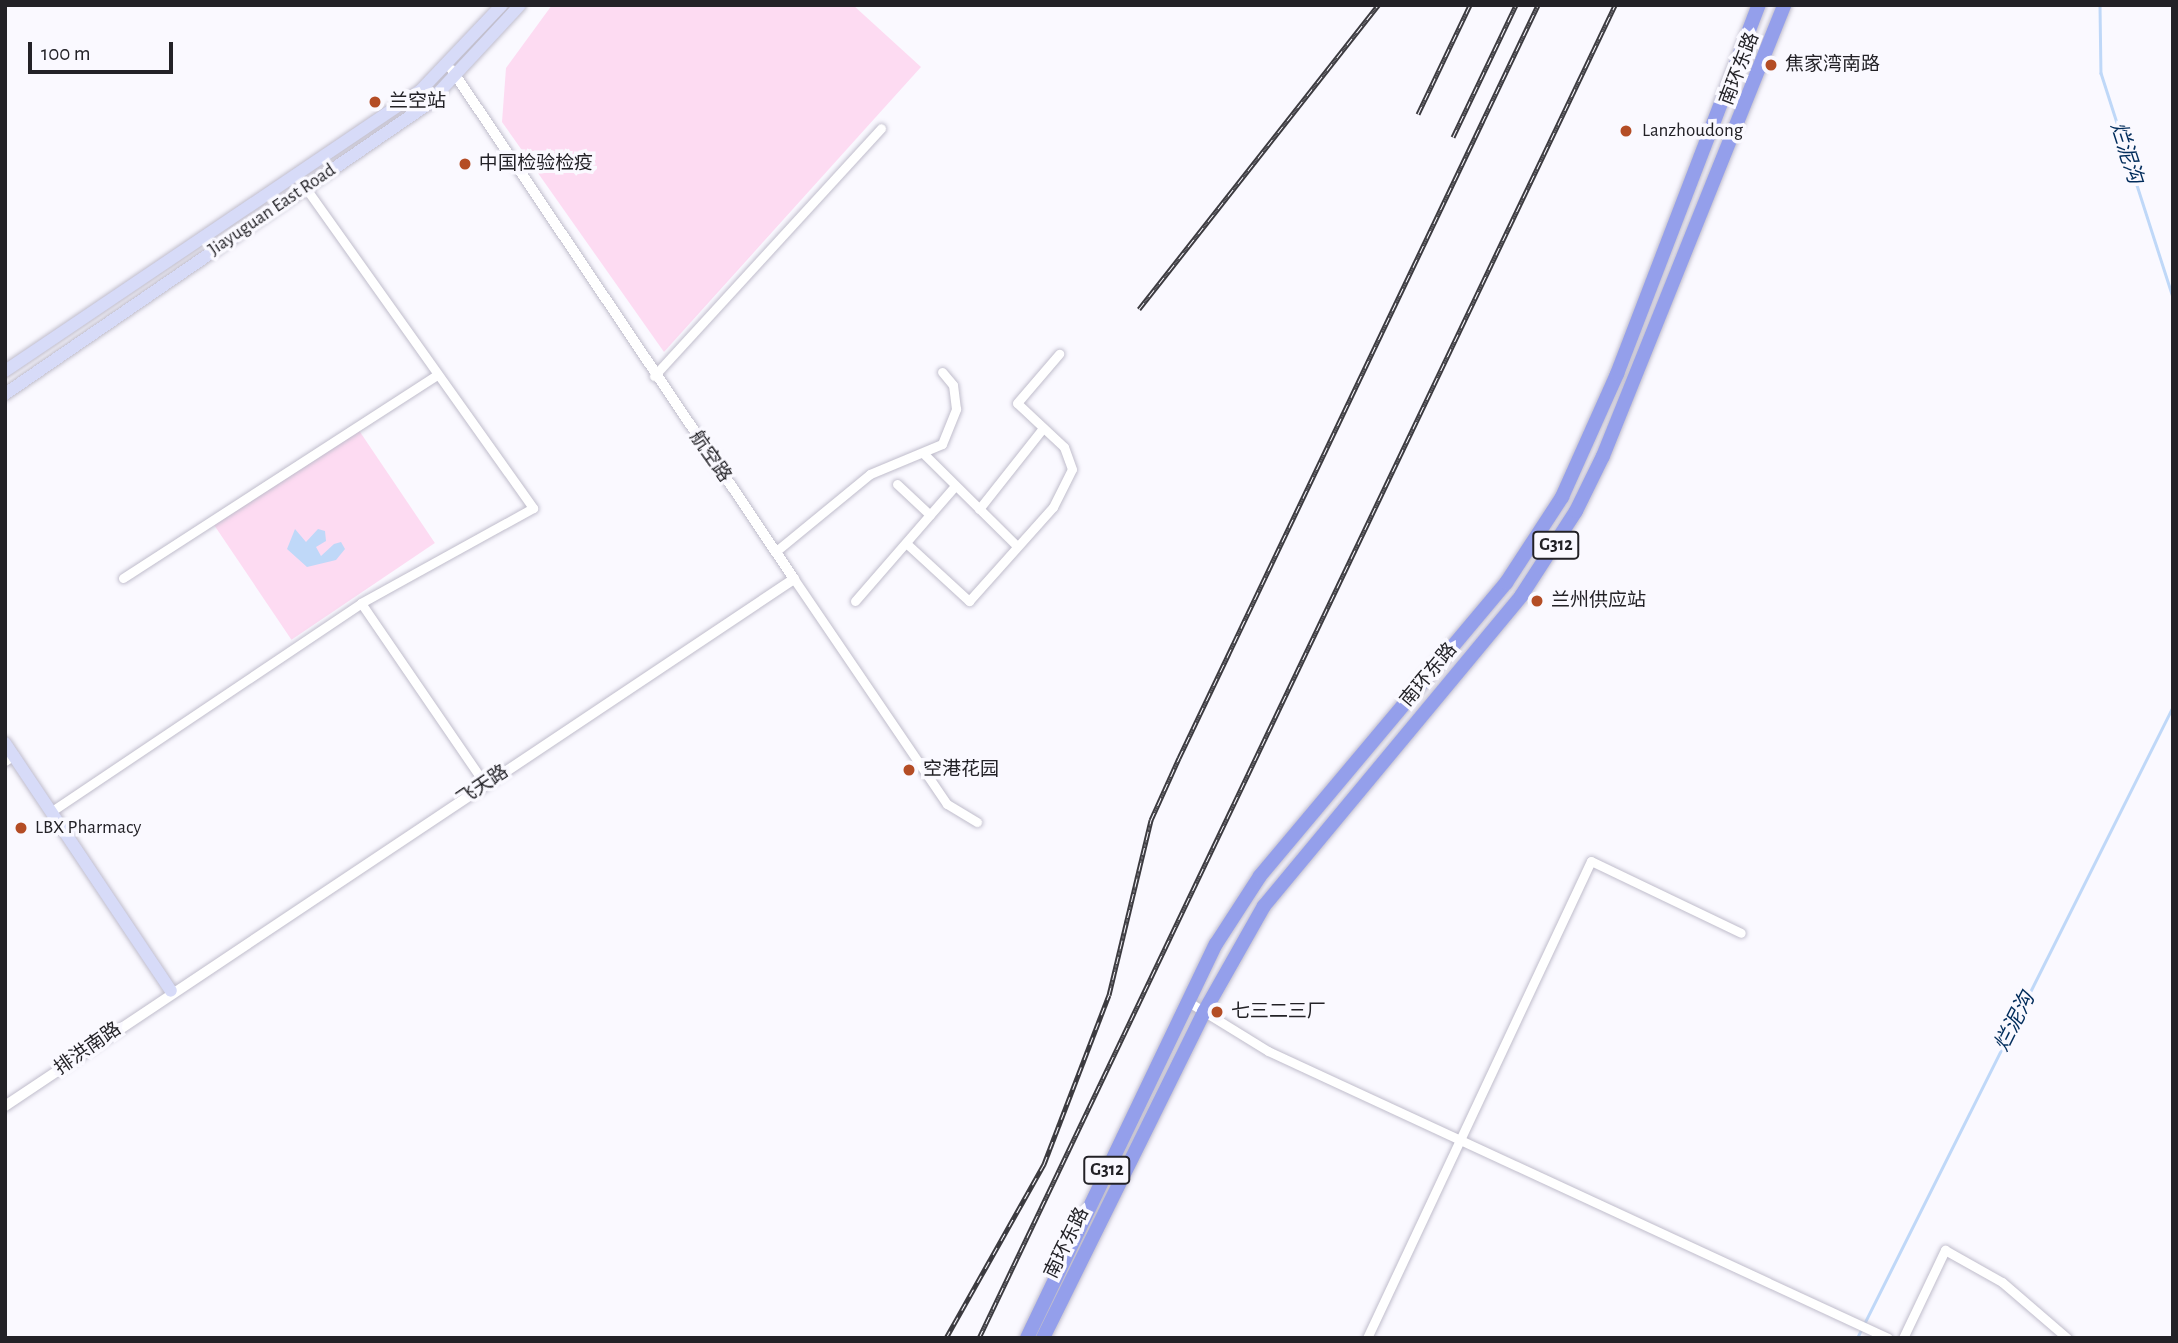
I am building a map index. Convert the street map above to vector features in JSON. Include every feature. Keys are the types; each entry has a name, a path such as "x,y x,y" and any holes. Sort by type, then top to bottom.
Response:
{"highway":[{"name":"南环东路","path":"1027,1338 1187,1002 1260,876 1541,537 1593,431 1759,5"},
{"name":"南环东路","path":"1043,1338 1204,1012 1264,906 1521,596 1556,545 1603,456 1742,118 1784,5"},
{"path":"1720,110 1742,118"}],"main road":[{"name":"Jiayuguan East Road","path":"5,371 420,90 502,5"},
{"name":"Jiayuguan East Road","path":"5,394 306,187 457,78 520,5"},
{"path":"5,743 10,758 52,811 171,992"}],"street":[{"name":"航空路","path":"448,64 654,376 947,804 976,822"},
{"path":"654,376 881,128"},
{"path":"52,811 361,603 533,508 306,187"},
{"path":"906,543 969,601 1053,507 1072,469 1064,447 1017,403 1059,354"},
{"path":"775,552 870,474 942,444 955,422 953,384 942,372"},
{"path":"123,578 437,375"},
{"path":"979,509 1043,428"},
{"path":"923,453 1017,546"},
{"path":"897,484 930,515"},
{"path":"855,601 955,486"},
{"name":"飞天路","path":"171,992 794,579"},
{"path":"361,603 485,785"},
{"path":"1367,1338 1591,861 1741,933"},
{"name":"排洪南路","path":"5,1106 171,992"},
{"path":"1187,1002 1269,1051 1459,1142 1834,1312 1872,1335 1888,1338"},
{"path":"1903,1338 1945,1250 2003,1282 2067,1338"}],"shaded area":[{"path":"552,5 853,5 921,67 664,352 502,122 506,68"},
{"path":"356,426 435,543 291,640 213,523"}],"water":[{"path":"295,529 306,542 318,529 325,531 326,541 316,547 321,556 334,544 341,542 345,549 336,560 307,567 287,549"}],"waterway":[{"name":"烂泥沟","path":"2100,5 2101,73 2173,297"},
{"name":"烂泥沟","path":"1857,1338 2173,706"}],"railway":[{"path":"1139,309 1378,5"},
{"path":"1418,114 1470,5"},
{"path":"1453,137 1516,5"},
{"path":"946,1338 1044,1164 1109,995 1151,820 1538,5"},
{"path":"979,1338 1615,5"}],"place":[{"name":"焦家湾南路","path":"1771,65"},
{"name":"兰空站","path":"375,102"},
{"name":"Lanzhoudong","path":"1626,131"},
{"name":"中国检验检疫","path":"465,164"},
{"name":"兰州供应站","path":"1537,601"},
{"name":"空港花园","path":"909,770"},
{"name":"LBX Pharmacy","path":"21,828"},
{"name":"七三二三厂","path":"1217,1012"}]}
